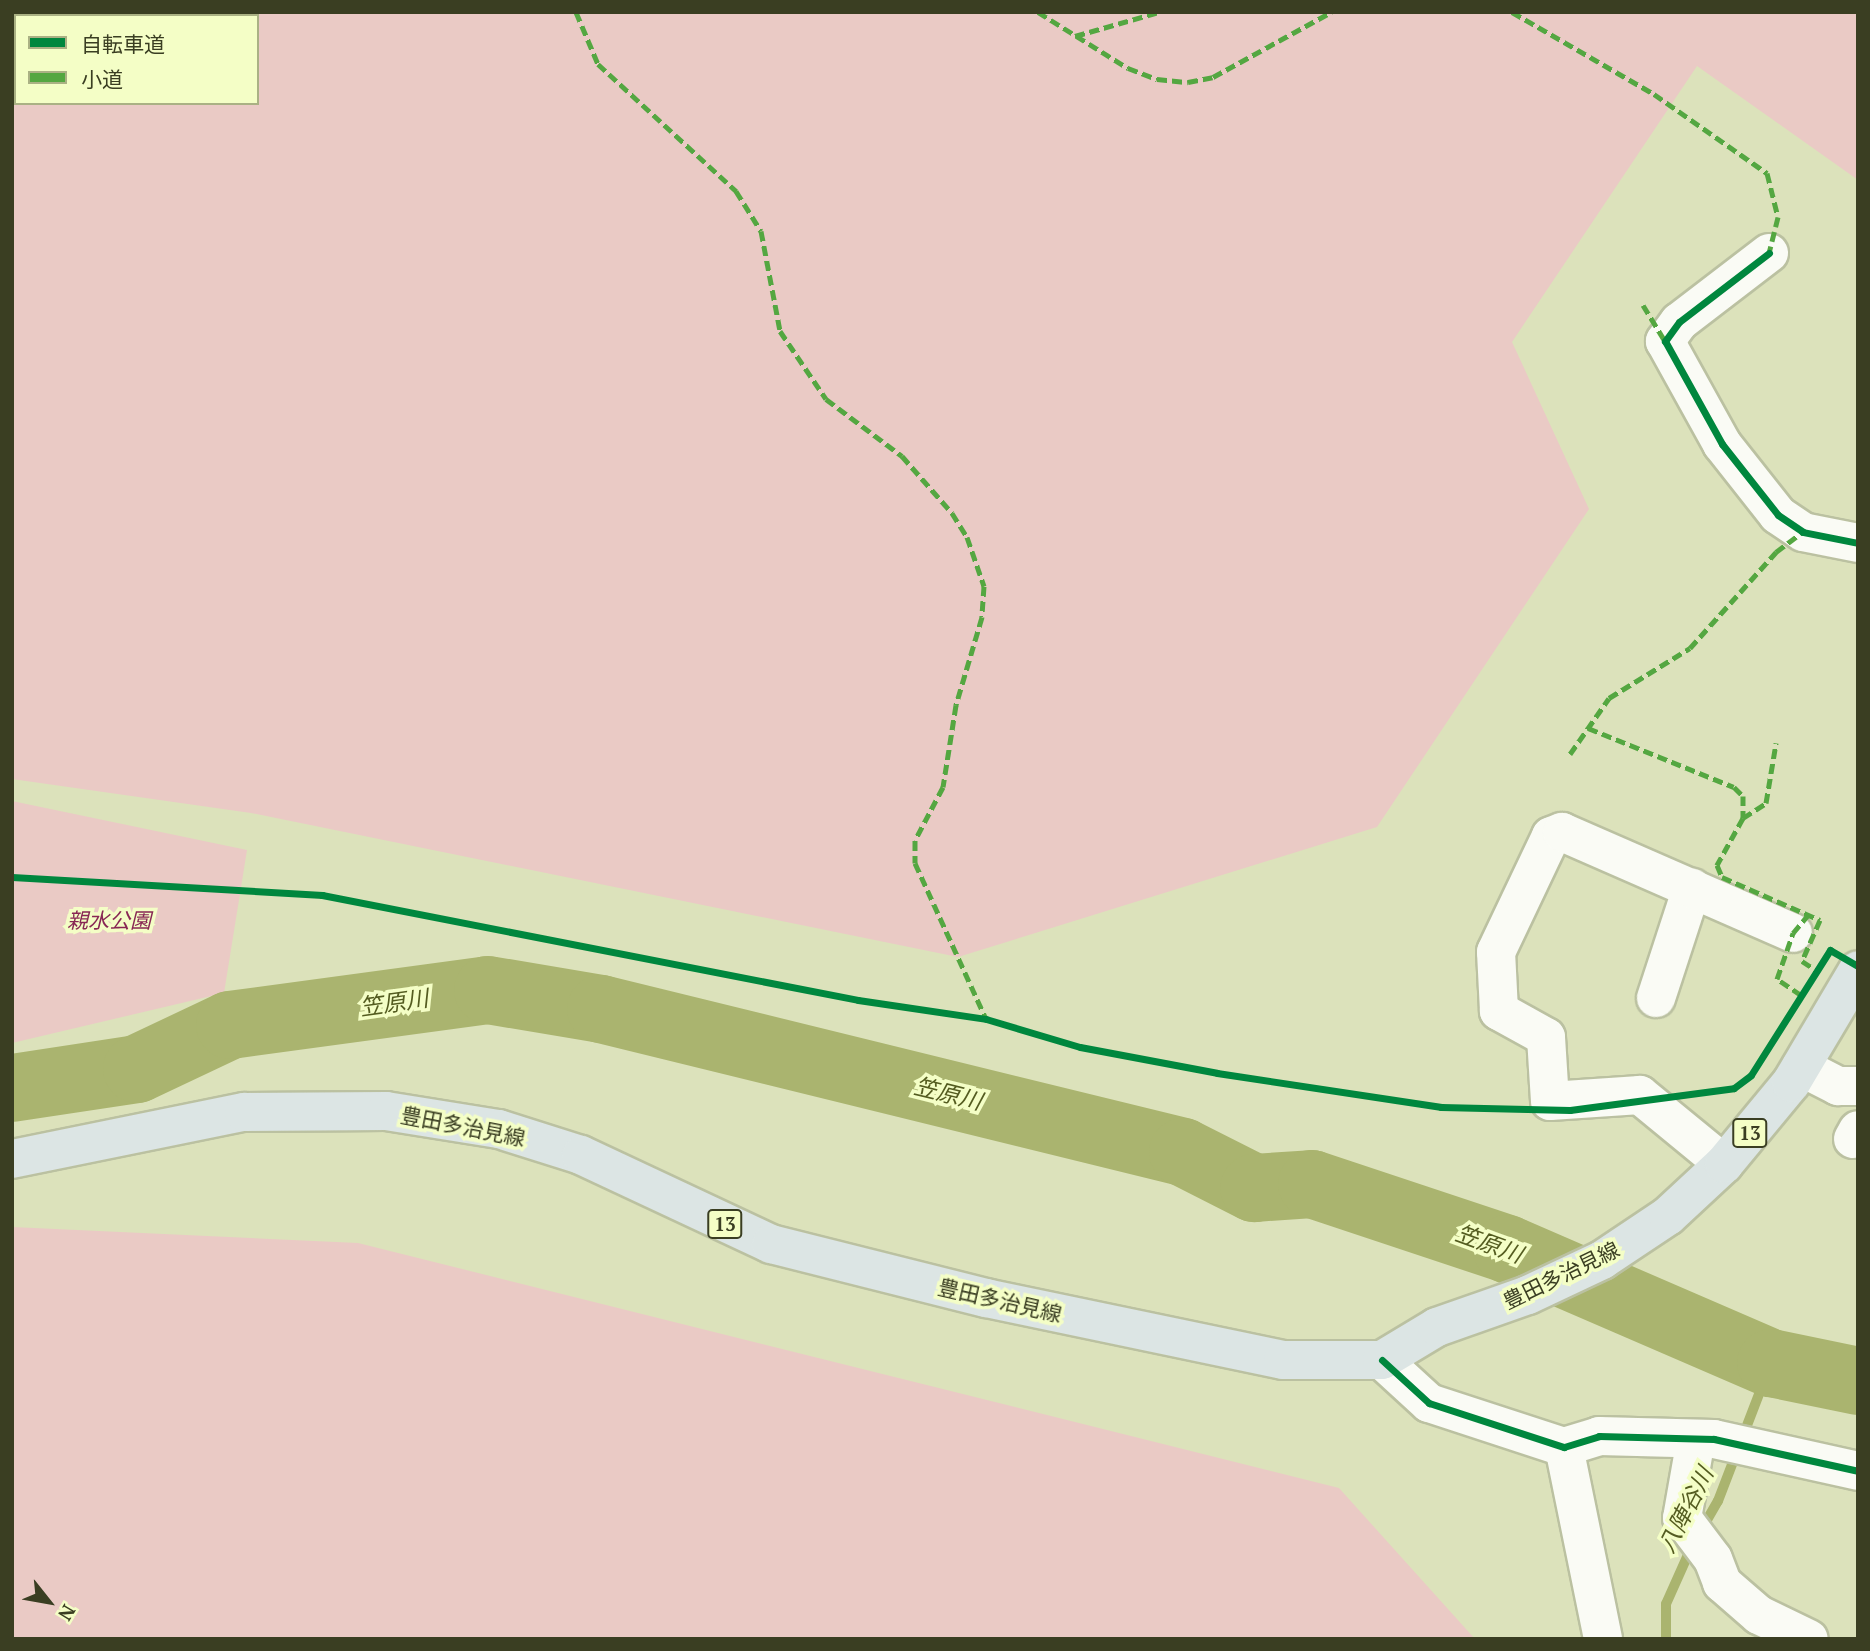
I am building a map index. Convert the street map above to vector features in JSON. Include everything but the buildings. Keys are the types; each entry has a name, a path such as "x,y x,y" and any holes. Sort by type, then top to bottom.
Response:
{"main road":[{"name":"豊田多治見線","path":"12,1159 244,1112 386,1111 499,1129 581,1155 771,1244 986,1298 1283,1360 1382,1360 1437,1327 1528,1296 1602,1260 1668,1216 1724,1164 1801,1067 1858,970"}],"street":[{"path":"1769,253 1679,321 1665,341 1722,444 1778,515 1803,532 1858,543"},
{"path":"1724,1164 1640,1095 1550,1101 1546,1037 1499,1011 1498,945 1551,836 1562,832 1793,933"},
{"path":"1657,998 1692,888"},
{"path":"1801,1067 1838,1086 1858,1086"},
{"path":"1382,1360 1429,1404 1564,1447 1600,1436 1705,1439 1757,1453 1858,1471"},
{"path":"1705,1439 1682,1518 1713,1559 1723,1583 1759,1615 1809,1639"},
{"path":"1564,1447 1594,1631"}],"green space":[{"path":"12,12 1858,12 1858,180 1697,66 1512,342 1589,509 1377,827 958,957 251,813 12,779"},
{"name":"親水公園","path":"12,801 247,850 224,993 12,1043"},
{"path":"12,1227 358,1243 1339,1488 1475,1639 12,1639"}],"waterway":[{"name":"笠原川","path":"12,1088 137,1069 230,1025 488,990 601,1009 1183,1152 1254,1188 1312,1184 1507,1249 1771,1363 1858,1381"},
{"name":"八陣谷川","path":"1700,1532 1718,1501 1771,1363"},
{"name":"八陣谷川","path":"1666,1639 1666,1604 1692,1546"}],"marked path":[{"path":"576,12 598,64 736,191 761,231 780,331 826,399 902,456 952,513 967,537 984,586 982,617 956,705 943,787 915,840 915,863 986,1019"},
{"path":"1038,12 1128,68 1157,79 1188,82 1213,77 1331,12"},
{"path":"1075,36 1159,12"},
{"path":"1512,12 1654,94 1767,173 1778,217 1769,253"},
{"path":"1643,305 1665,341"},
{"path":"1570,754 1609,698 1690,648 1776,552 1803,532"},
{"path":"1588,728 1734,787 1743,796 1743,818 1717,865 1722,877 1820,920 1802,961 1816,970"},
{"path":"1743,818 1766,803 1776,743"},
{"path":"1801,995 1777,979 1793,933 1808,915"}],"cycle path":[{"path":"1769,253 1679,322 1665,341 1722,444 1778,515 1803,532 1858,543"},
{"path":"12,877 322,895 858,1000 986,1019 1080,1047 1217,1073 1441,1107 1570,1110 1734,1088 1751,1075 1830,950 1858,966"},
{"path":"1382,1360 1429,1403 1564,1447 1599,1436 1714,1439 1858,1471"}]}
